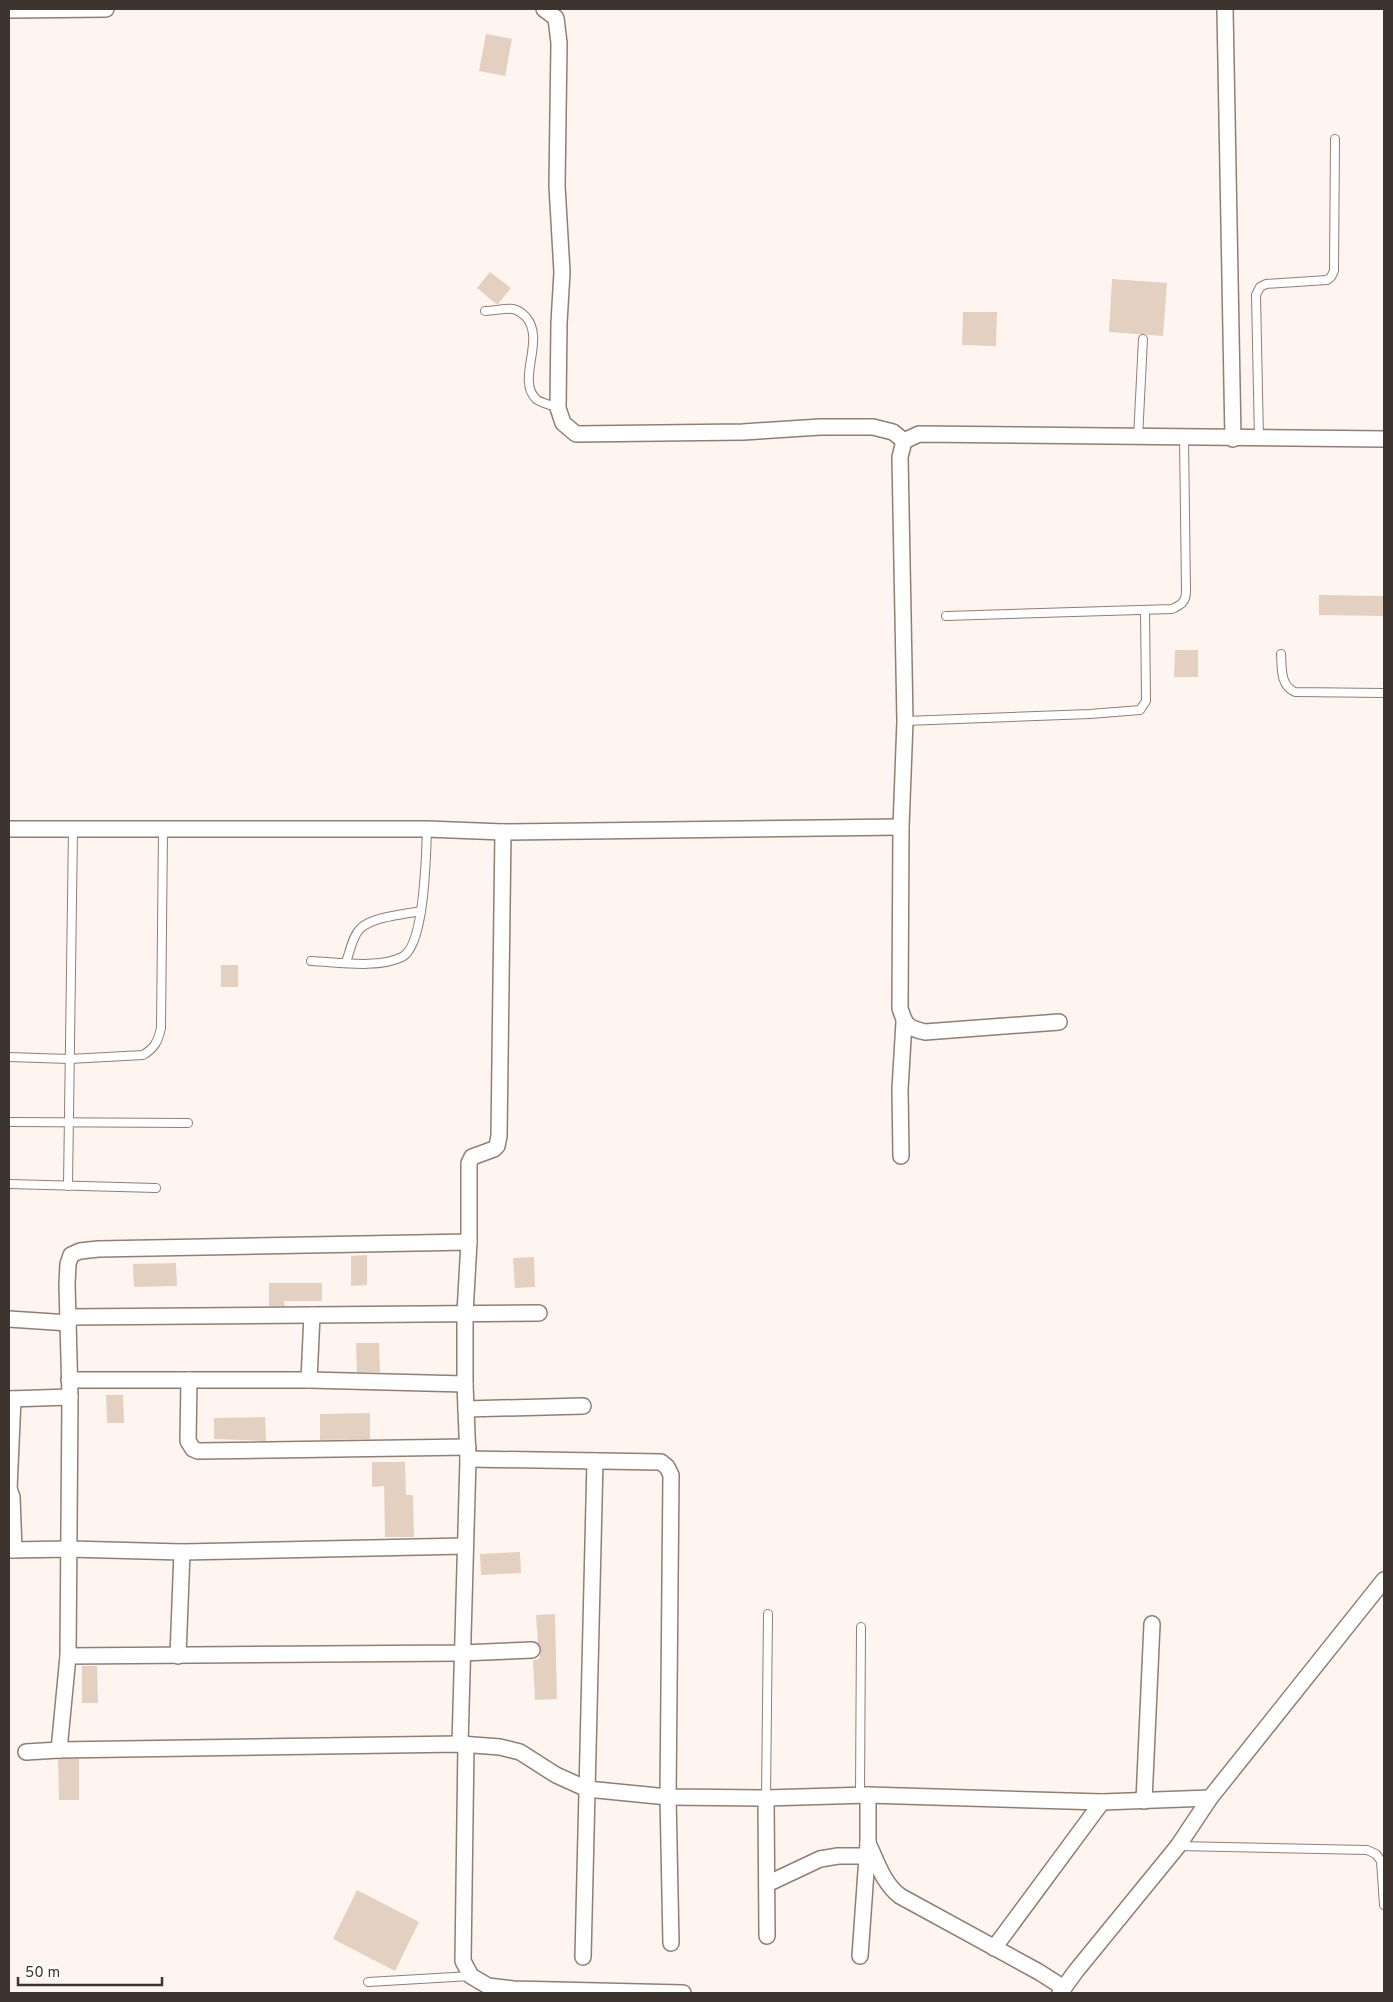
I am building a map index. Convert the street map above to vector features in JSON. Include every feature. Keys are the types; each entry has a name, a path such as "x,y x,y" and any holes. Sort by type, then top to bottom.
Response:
{"street":[{"path":"9,10 106,9"},
{"path":"544,9 556,18 559,43 557,186 562,272 559,322 558,408 563,423 576,434 734,432 873,427 893,432 904,441"},
{"path":"1225,9 1233,439"},
{"path":"904,441 919,434 1384,440"},
{"path":"901,1156 900,1089 904,1022 900,1008 900,827 905,721 900,458 904,441"},
{"path":"9,829 427,830 503,832 900,827"},
{"path":"503,832 499,1136 497,1146 494,1149 472,1157 469,1163 465,1384 468,1453 461,1654 463,1961 471,1976 488,1986 513,1989 683,1993"},
{"path":"904,1022 912,1030 925,1032 1058,1022"},
{"path":"59,1750 68,1656 70,1397 68,1264 72,1255 80,1251 108,1249 469,1242"},
{"path":"9,1319 69,1320 539,1313"},
{"path":"309,1380 312,1315"},
{"path":"69,1380 309,1380 465,1384"},
{"path":"188,1380 188,1441 198,1451 468,1453 595,1461 661,1462 667,1467 671,1475 668,1797 671,1943"},
{"path":"70,1397 11,1399 9,1489 12,1497 12,1550 69,1549 182,1552 465,1546"},
{"path":"466,1409 583,1406"},
{"path":"583,1956 595,1461"},
{"path":"178,1656 182,1552"},
{"path":"867,1849 890,1889 994,1948 1066,1992 1076,1971 1178,1846 1210,1798 1384,1580"},
{"path":"1144,1801 1152,1624"},
{"path":"68,1656 461,1654 532,1650"},
{"path":"26,1752 463,1744 500,1747 520,1752 556,1775 587,1789 668,1797 766,1798 864,1795 1102,1802 1210,1798"},
{"path":"860,1956 867,1849 864,1795"},
{"path":"766,1798 767,1936"},
{"path":"994,1948 1102,1802"},
{"path":"767,1884 820,1859 867,1849"}],"lane":[{"path":"1259,439 1256,295 1260,287 1266,284 1327,280 1331,277 1334,271 1335,139"},
{"path":"485,311 514,309 523,313 531,322 534,346 528,379 531,392 537,400 558,408"},
{"path":"1138,438 1143,339"},
{"path":"946,616 1172,609 1183,603 1186,598 1184,438"},
{"path":"905,721 1090,714 1140,710 1146,701 1146,610"},
{"path":"1281,654 1283,679 1289,689 1295,692 1384,693"},
{"path":"68,1186 73,830"},
{"path":"9,1058 69,1060 144,1054 153,1049 159,1040 161,1028 163,830"},
{"path":"311,960 385,963 404,957 414,944 421,911 427,830"},
{"path":"346,962 360,928 383,918 421,911"},
{"path":"9,1122 188,1123"},
{"path":"9,1184 156,1188"},
{"path":"766,1798 768,1614"},
{"path":"861,1627 864,1795"},
{"path":"1178,1846 1367,1850 1376,1854 1381,1861 1384,1904"},
{"path":"368,1982 471,1976"}],"building":[{"path":"486,34 512,39 505,76 479,71"},
{"path":"490,272 511,288 498,304 477,288"},
{"path":"1112,279 1167,283 1163,336 1109,332"},
{"path":"963,312 997,312 996,346 962,345"},
{"path":"1319,595 1384,596 1384,616 1319,615"},
{"path":"1175,650 1198,650 1198,677 1174,677"},
{"path":"221,965 238,965 238,987 221,987"},
{"path":"367,1255 367,1285 351,1286 351,1256"},
{"path":"534,1257 535,1287 515,1288 513,1258"},
{"path":"176,1263 177,1286 134,1287 133,1264"},
{"path":"269,1283 322,1283 322,1301 284,1301 285,1306 269,1306"},
{"path":"356,1343 379,1343 380,1372 357,1372"},
{"path":"106,1395 123,1395 124,1423 107,1423"},
{"path":"370,1413 370,1439 320,1440 320,1414"},
{"path":"265,1417 266,1441 214,1439 214,1418"},
{"path":"372,1462 405,1462 406,1495 413,1495 414,1537 385,1537 384,1486 372,1487"},
{"path":"520,1552 521,1573 481,1575 480,1554"},
{"path":"555,1614 557,1699 535,1700 533,1660 539,1659 541,1650 538,1643 536,1615"},
{"path":"82,1666 97,1666 98,1703 82,1703"},
{"path":"58,1759 79,1759 79,1800 59,1800"},
{"path":"357,1890 419,1922 395,1971 333,1939"}]}
